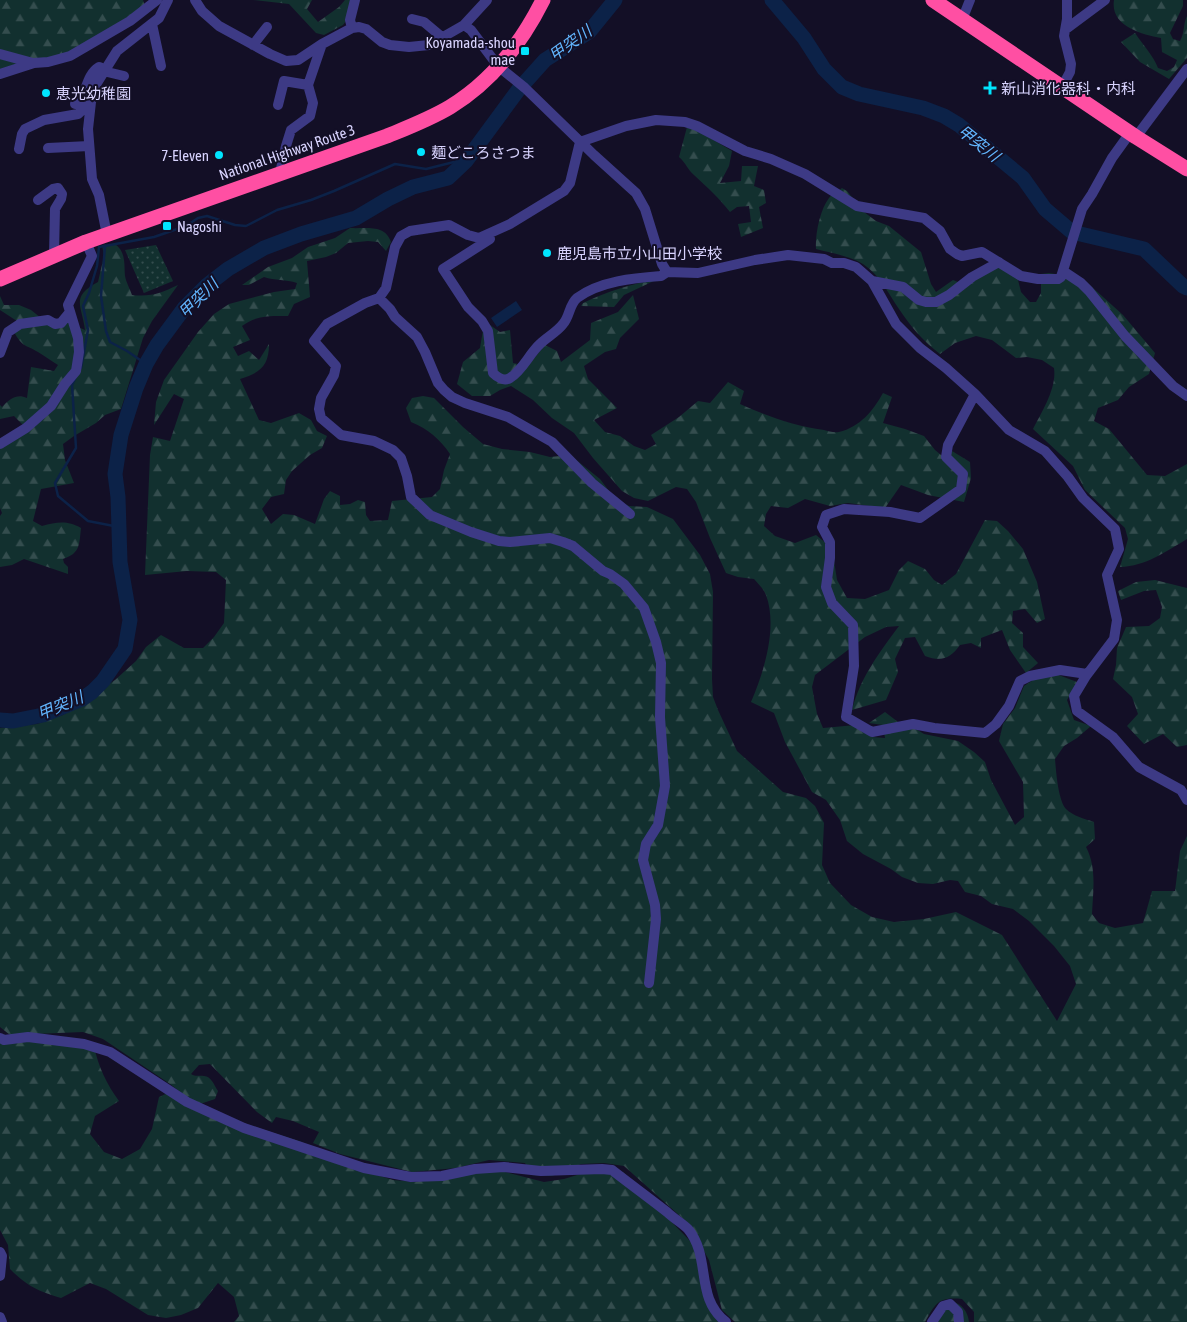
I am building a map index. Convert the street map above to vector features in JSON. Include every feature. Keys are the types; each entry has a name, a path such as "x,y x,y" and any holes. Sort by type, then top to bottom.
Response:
{"highway":[{"name":"National Highway Route 3","path":"0,279 86,242 387,136 435,115 472,91 498,66 520,38 542,0"},
{"path":"933,0 1133,135 1187,169"}],"street":[{"path":"3,76 29,64 48,62 70,56 130,20 157,0"},
{"path":"108,235 99,195 92,179 89,146 88,129 95,86 117,51 159,18 168,0"},
{"path":"195,0 202,11 219,26 286,61 298,60 322,44 352,28 366,28 382,42 390,45 409,47 430,45 464,25 487,0"},
{"path":"352,28 350,20 356,0"},
{"path":"962,20 970,0"},
{"path":"1062,87 1070,72 1064,36 1067,0"},
{"path":"1066,29 1105,0"},
{"path":"426,16 431,26"},
{"path":"412,19 431,26 443,38"},
{"path":"152,24 161,66"},
{"path":"464,25 471,30 498,66 525,88 636,193 645,209 662,264 667,272"},
{"path":"253,45 266,33"},
{"path":"280,173 291,130 310,116 313,103 308,85 322,44"},
{"path":"0,54 29,64"},
{"path":"75,104 82,100 92,71 99,67 124,76"},
{"path":"580,142 626,126 656,120 685,122 697,126 745,151 805,174 857,206 924,218 940,231 950,249 957,254 962,256 982,252 1021,276 1058,279 1062,277 1082,209 1112,158 1187,69"},
{"path":"278,105 284,81 308,85"},
{"path":"19,149 25,129 44,120 78,114 91,102"},
{"path":"580,142 570,183 564,191 510,224 479,238 468,235 449,225 410,231 400,236 395,247 386,288 379,298 365,303 327,324 314,341 336,366 334,375 321,398 319,408 321,418 341,434 374,441 393,450 400,458 407,476 411,497 430,515 499,541 510,542 550,538 573,546 603,571 624,584 644,608 661,663 660,718 665,786 658,825 646,844 643,860 655,904 656,919 649,983"},
{"path":"48,148 89,146"},
{"path":"38,200 53,189 58,188 62,194 55,209 54,256"},
{"path":"510,224 443,270 468,307 482,321 488,331 493,373 504,380 509,379 538,345 562,326 568,317 570,307 576,299 592,289 617,281 661,276 667,272 698,273 755,260 788,255 824,259 832,263 844,263 856,267 872,281 896,324 920,348 975,394 1009,430 1045,451 1068,477 1083,498 1115,528 1119,549 1107,575 1117,626 1114,639 1087,674 1074,696 1077,711 1112,737 1138,767 1181,790 1187,800"},
{"path":"0,444 38,418 51,406 64,384 76,371 79,352 78,338 68,305 92,256 86,242"},
{"path":"872,281 903,287 919,300 936,302 972,276 999,262"},
{"path":"1063,271 1089,291 1125,336 1173,386 1187,396"},
{"path":"379,298 395,317 417,337 438,383 448,393 465,403 508,417 552,442 592,483 630,514"},
{"path":"0,353 8,332 20,324 48,320 55,324 61,323 70,312"},
{"path":"975,394 948,445 946,457 963,474 961,489 920,518 890,512 844,509 826,514 822,527 830,542 826,587 832,603 853,625 854,666 846,717 872,732 913,724 985,733 996,724 1009,706 1020,682 1030,676 1060,670 1087,674"},
{"path":"0,1038 4,1040 28,1037 37,1038 84,1044 110,1052 187,1102 236,1124 364,1168 411,1177 442,1176 475,1169 504,1168 541,1171 612,1170 688,1229 697,1244 703,1262 704,1281 709,1300 721,1318 726,1322"},
{"path":"0,1252 2,1256 0,1276"},
{"path":"932,1322 943,1306 950,1304 958,1312 959,1322"},
{"path":"0,1318 2,1322"}],"green space":[{"path":"0,0 143,0 146,10 111,32 88,51 62,60 0,70"},
{"path":"253,0 312,0 307,9 318,22 339,7 345,0 353,0 351,14 343,25 324,35 316,33 289,4"},
{"path":"1114,0 1183,0 1183,6 1170,33 1173,39 1180,41 1187,16 1187,58 1169,79 1140,62 1121,42 1135,33 1151,54 1158,68 1167,71 1174,67 1177,60 1162,52 1161,38 1136,31 1122,22 1114,9"},
{"path":"687,127 700,132 732,151 729,166 720,183 741,181 742,166 758,166 754,186 764,190 766,203 759,207 763,228 741,237 738,224 751,222 749,206 737,207 730,212 679,157"},
{"path":"842,188 847,191 864,212 876,221 889,226 921,252 931,284 936,292 953,280 965,285 1003,261 1015,268 1021,292 1030,302 1036,302 1041,293 1041,274 1049,273 1082,278 1123,315 1155,353 1149,374 1129,387 1118,400 1098,408 1094,421 1109,429 1147,475 1165,476 1187,464 1187,539 1147,561 1120,567 1128,539 1125,528 1085,490 1073,466 1033,429 1051,391 1054,368 1042,360 1027,357 1016,358 992,340 976,336 955,343 940,354 913,328 869,268 852,259 816,249 817,229 823,209 830,197"},
{"path":"350,228 380,230 388,236 391,242 386,251 378,242 348,243 336,253 307,261 310,297 294,304 288,316 264,317 247,322 242,326 250,340 233,347 238,356 249,351 259,360 269,344 269,352 262,368 240,379 259,420 271,423 299,413 311,420 317,431 327,436 322,448 310,455 292,471 286,480 284,494 271,497 262,509 271,524 283,514 294,515 315,524 324,499 330,491 340,496 340,505 350,504 358,500 365,502 366,515 370,521 388,520 392,501 432,497 440,489 450,454 433,435 411,422 406,408 412,398 423,396 434,398 483,444 550,457 570,455 600,479 615,499 629,506 647,507 673,519 700,555 710,574 713,592 713,697 718,710 737,751 783,792 806,798 815,806 824,823 822,865 830,883 851,905 872,917 894,922 924,919 956,912 1002,935 1057,1021 1076,984 1070,966 1054,946 1029,921 1013,909 992,904 981,896 965,892 958,881 950,880 933,884 918,883 902,877 863,854 847,841 840,820 826,800 812,792 785,742 774,713 751,702 765,663 770,635 771,621 766,595 754,579 726,573 696,502 687,489 676,487 648,501 634,498 622,491 574,433 552,418 533,400 511,386 490,396 472,396 457,384 463,362 480,348 483,330 490,325 500,332 510,330 513,363 528,366 545,345 557,351 561,362 590,340 591,323 618,312 633,295 639,319 620,338 616,349 605,352 584,366 588,379 617,408 594,420 605,432 620,436 634,446 645,450 656,444 651,435 679,417 698,401 710,403 728,382 744,391 740,404 791,423 839,432 847,430 860,422 875,406 883,393 892,397 883,423 924,436 935,450 947,460 952,451 970,462 971,478 964,502 928,495 901,485 885,508 848,503 830,506 805,499 788,508 771,506 766,514 764,526 775,536 795,543 816,535 832,548 837,580 847,598 865,599 889,590 899,570 908,561 925,569 934,580 942,585 956,574 985,520 997,521 1023,549 1037,582 1045,619 1037,623 1025,609 1013,611 1012,623 1023,633 1023,647 1038,663 1026,673 1010,650 1002,630 981,638 981,648 971,643 960,645 949,656 940,659 925,656 915,637 905,638 895,659 898,672 886,700 852,710 865,676 899,626 886,627 865,637 815,675 812,687 817,714 823,728 856,725 872,737 885,738 883,725 869,723 885,712 898,722 908,724 924,734 958,741 985,762 991,780 1015,825 1024,817 1023,782 999,741 1003,724 1015,708 1024,686 1039,676 1056,674 1077,682 1067,700 1074,720 1091,726 1064,746 1055,759 1063,805 1072,814 1094,822 1095,839 1086,847 1093,871 1092,914 1099,923 1115,928 1143,923 1152,891 1175,891 1180,851 1187,836 1187,1322 974,1322 974,1312 962,1299 948,1299 935,1305 925,1322 735,1322 722,1310 709,1260 689,1224 624,1166 604,1163 581,1164 552,1176 531,1175 525,1163 489,1160 456,1168 412,1172 340,1154 313,1143 319,1132 293,1121 276,1117 272,1123 257,1112 210,1064 199,1065 191,1074 206,1076 212,1081 218,1091 215,1099 197,1105 170,1084 103,1039 83,1032 10,1035 0,1027 0,728 37,724 63,715 115,680 136,661 146,647 161,635 184,648 203,648 224,623 226,580 216,572 187,571 145,575 150,455 153,437 170,441 184,399 174,394 154,425 156,402 164,380 198,332 214,314 229,304 274,292 295,289 297,283 264,277 249,285 242,285 268,267 292,258 308,247 335,238"},
{"path":"115,244 123,254 126,278 132,295 156,294 178,285 152,321 143,338 121,409 105,415 63,444 65,460 74,483 41,489 33,521 42,526 62,523 81,528 76,551 63,559 68,567 68,574 24,559 12,565 0,567 0,516 2,513 0,508 0,447 23,425 14,416 0,419 0,405 2,407 16,397 27,398 31,367 54,371 58,365 20,341 14,332 20,323 0,310 0,296 4,305 19,305 31,310 41,318 64,321 85,330 80,308 81,297 89,287 98,282 104,256 102,245"},
{"path":"156,245 173,281 144,293 125,250"},
{"path":"658,279 624,295 614,307 581,306 583,303 611,291"},
{"path":"1155,580 1187,588 1187,745 1177,747 1163,734 1144,744 1127,726 1138,714 1132,697 1113,679 1117,648 1126,627 1149,626 1160,618 1162,607 1156,590 1144,591 1121,600 1118,591 1136,582"},
{"path":"0,1033 4,1037 94,1046 104,1075 119,1101 95,1116 90,1134 104,1152 122,1159 140,1149 152,1129 159,1097 172,1091 245,1124 302,1142 341,1164 393,1180 415,1182 481,1166 544,1182 564,1179 587,1172 623,1172 692,1243 707,1273 712,1291 711,1310 719,1322 234,1322 239,1316 234,1297 218,1283 198,1308 181,1315 166,1318 148,1315 106,1289 90,1283 61,1298 46,1293 22,1280 10,1269 8,1245 0,1230"},
{"path":"953,1302 964,1309 969,1322 932,1322"}],"water":[{"path":"516,301 522,310 497,327 491,318"}],"waterway":[{"name":"甲突川","path":"0,720 13,721 43,715 82,699 103,681 125,649 130,620 120,562 118,497 115,474 121,435 146,364 157,345 185,307 206,286 228,269 264,248 301,234 356,218 413,187 448,178 466,161 519,89 545,60 589,32 615,0"},
{"name":"甲突川","path":"772,0 804,38 824,69 842,87 859,94 923,108 944,116 959,125 1023,178 1045,209 1072,232 1144,249 1187,288"},
{"path":"81,368 88,330 83,306 97,266 99,247 154,237 186,226 198,218 207,216 235,225 246,226 277,210 311,200 395,164 426,169 466,161"},
{"path":"105,246 101,296 106,331 110,342 146,364"},
{"path":"75,379 72,385 76,448 55,483 58,496 88,521 119,527"}],"place":[{"name":"Koyamada-shou mae","path":"525,51"},
{"name":"新山消化器科・内科","path":"990,88"},
{"name":"恵光幼稚園","path":"46,93"},
{"name":"麺どころさつま","path":"421,152"},
{"name":"7-Eleven","path":"219,155"},
{"name":"Nagoshi","path":"167,226"},
{"name":"鹿児島市立小山田小学校","path":"547,253"}]}
